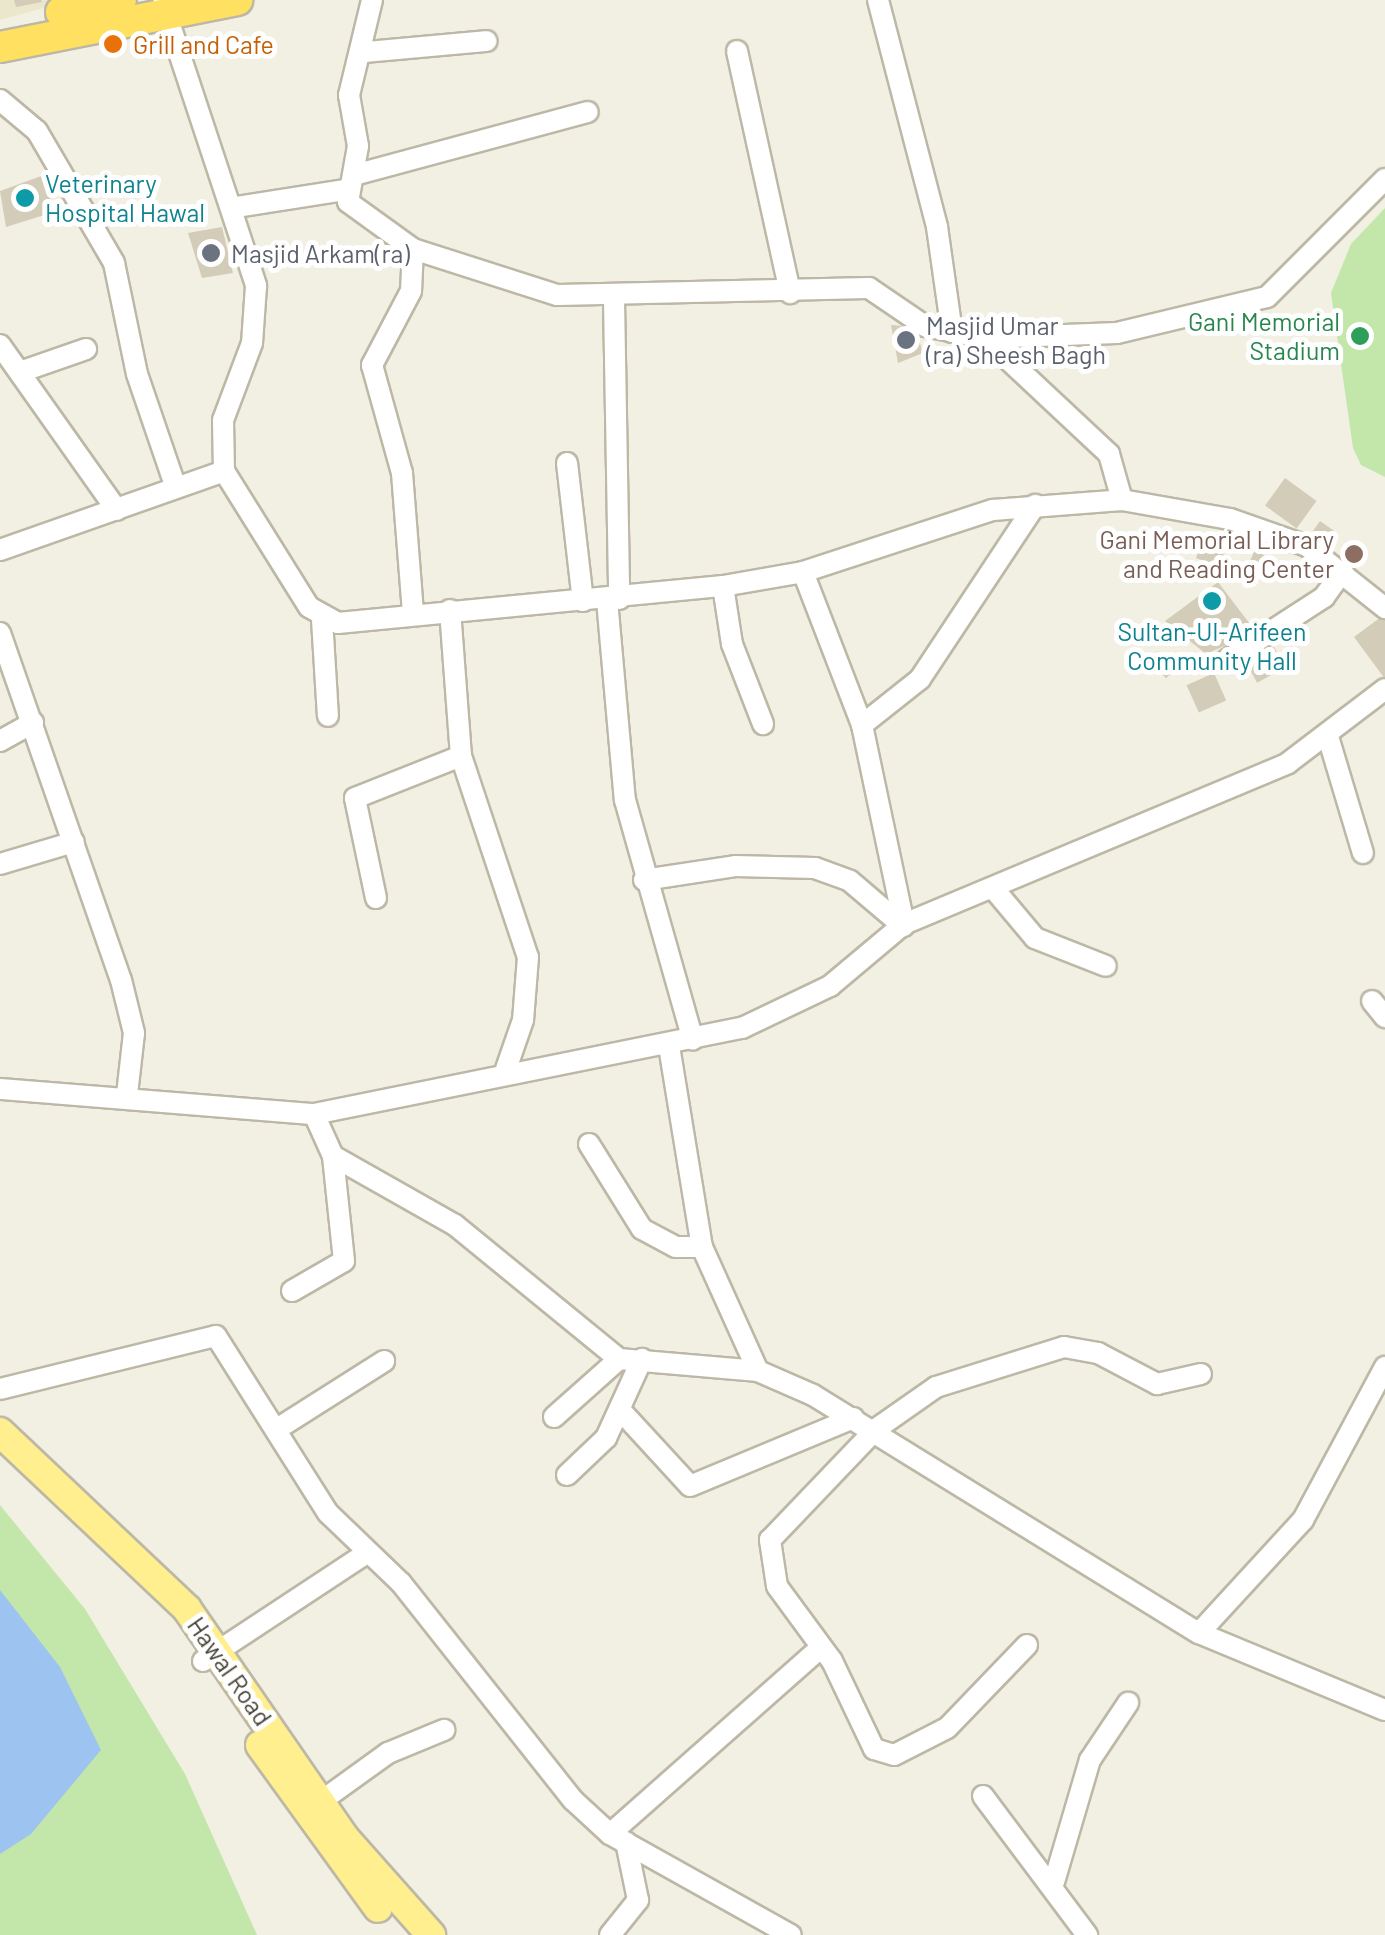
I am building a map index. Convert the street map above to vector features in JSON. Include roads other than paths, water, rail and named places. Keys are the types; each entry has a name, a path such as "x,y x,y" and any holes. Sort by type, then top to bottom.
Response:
{"highway":[{"path":"0,27 121,0"},
{"path":"0,47 164,7 237,0"}],"main road":[{"name":"Hawal Road","path":"0,1432 114,1532 320,1802 431,1935"},
{"name":"Hawal Road","path":"0,1456 147,1589 210,1654 338,1864 403,1935"}],"street":[{"path":"372,0 366,52 349,95 349,183 356,212 412,249 507,286 614,300 869,288 925,326 952,332 985,338 1090,336 1230,312 1292,280 1334,224 1385,179"},
{"path":"878,0 937,227 952,332"},
{"path":"164,7 236,206 255,317 224,420 224,471 322,619 328,716"},
{"path":"366,52 486,41"},
{"path":"737,51 790,293"},
{"path":"0,100 37,132 114,263 137,374 175,485"},
{"path":"236,206 349,183 588,112"},
{"path":"412,249 410,292 372,365 402,473 413,613"},
{"path":"614,300 616,734 644,880 693,1040"},
{"path":"985,338 1109,454 1122,500"},
{"path":"0,346 116,510"},
{"path":"20,372 86,349"},
{"path":"567,463 583,601"},
{"path":"0,550 175,485 224,471"},
{"path":"322,619 613,600 723,586 803,572 947,522 1036,505 1122,500 1230,519 1307,546 1385,608"},
{"path":"862,725 920,678 1036,505"},
{"path":"1227,660 1324,597 1343,571"},
{"path":"803,572 862,725 903,925"},
{"path":"723,586 732,644 763,724"},
{"path":"450,610 461,756 528,957 523,1020 506,1069"},
{"path":"0,633 74,842 134,1033 127,1094"},
{"path":"0,1089 127,1094 314,1114 506,1069 693,1040 791,1009 903,925 1329,740 1385,689"},
{"path":"0,741 33,723"},
{"path":"1329,740 1363,853"},
{"path":"376,898 355,798 461,756"},
{"path":"0,864 74,842"},
{"path":"644,880 735,866 815,868 850,881 903,925"},
{"path":"992,888 1035,938 1106,966"},
{"path":"669,1046 702,1247 758,1371"},
{"path":"292,1291 344,1261 332,1156 314,1114"},
{"path":"588,1144 642,1229 676,1248 702,1247"},
{"path":"332,1156 455,1225 619,1359 758,1371 876,1430 1199,1633 1385,1710"},
{"path":"0,1390 216,1336 328,1514 368,1552 538,1764 618,1838 791,1935"},
{"path":"1027,1645 947,1728 894,1755 874,1750 860,1730 820,1648 777,1586 770,1540 876,1430 936,1387 1043,1351 1082,1348 1157,1384 1201,1374"},
{"path":"554,1417 619,1359"},
{"path":"568,1475 622,1412 642,1359"},
{"path":"277,1429 384,1361"},
{"path":"1199,1633 1303,1520 1385,1367"},
{"path":"622,1412 690,1486 853,1418"},
{"path":"210,1654 368,1552"},
{"path":"618,1838 820,1648"},
{"path":"1054,1882 1090,1760 1128,1703"},
{"path":"320,1802 388,1753 444,1730"},
{"path":"984,1796 1054,1882 1086,1935"},
{"path":"610,1935 638,1900 618,1838"}],"water":[{"path":"0,1590 60,1667 101,1750 31,1834 0,1854"}],"place":[{"name":"Grill and Cafe","path":"113,44"},
{"name":"Veterinary Hospital Hawal","path":"25,198"},
{"name":"Masjid Arkam(ra)","path":"211,253"},
{"name":"Gani Memorial Stadium","path":"1360,336"},
{"name":"Masjid Umar (ra) Sheesh Bagh","path":"906,340"},
{"name":"Gani Memorial Library and Reading Center","path":"1354,554"},
{"name":"Sultan-Ul-Arifeen Community Hall","path":"1212,601"}]}
